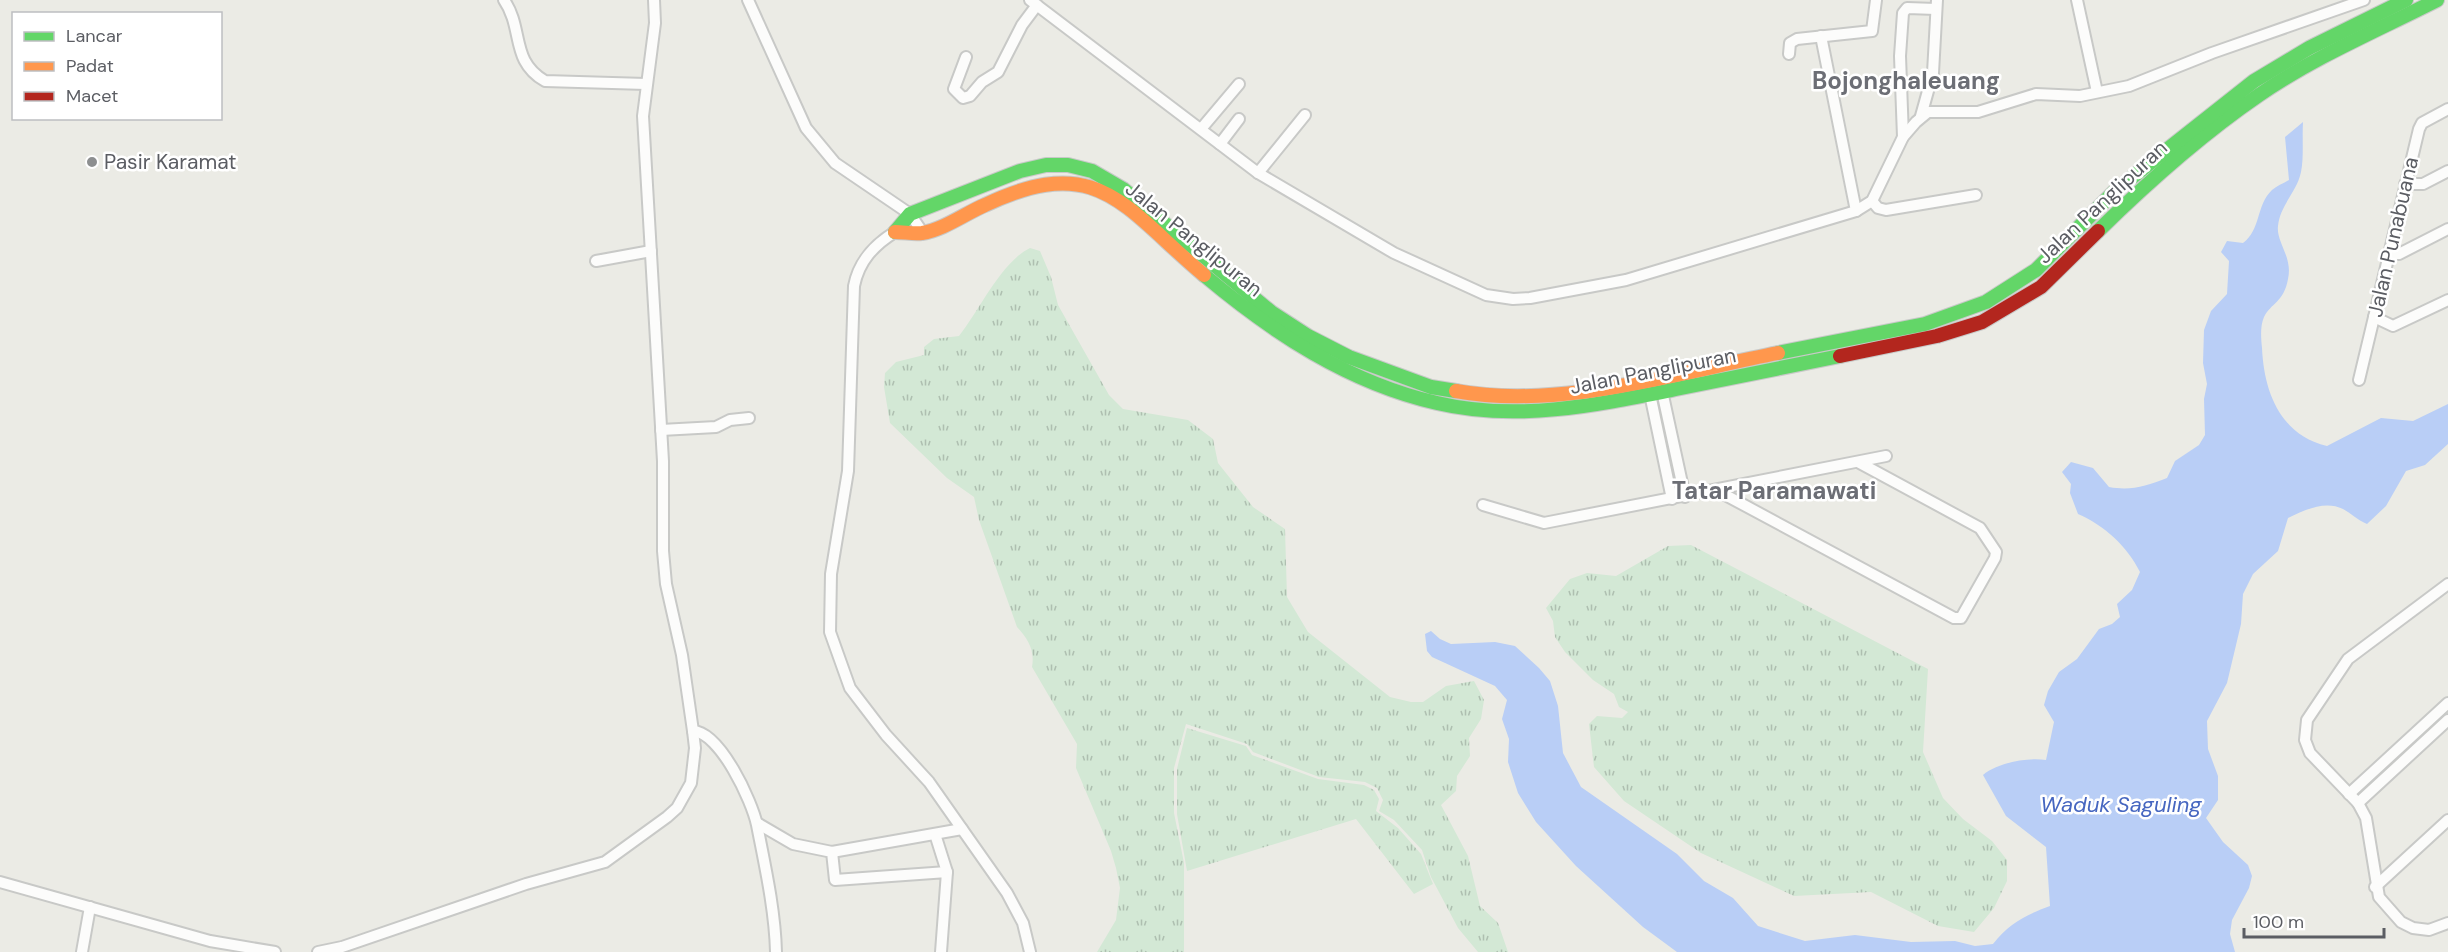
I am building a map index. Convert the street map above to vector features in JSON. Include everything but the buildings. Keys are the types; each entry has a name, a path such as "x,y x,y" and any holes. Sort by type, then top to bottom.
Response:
{"main road":[{"name":"Jalan Panglipuran","path":"895,232 910,214 1020,171 1046,165 1068,165 1092,171 1123,189 1294,345 1337,367 1387,387 1452,407 1536,412 1581,408 1812,354 1925,324 1986,303 2036,270 2137,171 2254,81 2309,48 2406,0"},
{"name":"Jalan Panglipuran","path":"895,232 923,233 1035,183 1083,183 1109,196 1235,293 1349,357 1431,387 1496,398 1567,395 1812,354 1937,336 1982,322 2015,305 2059,272 2144,186 2259,95 2312,64 2437,0"}],"street":[{"path":"504,0 514,17 523,59 538,77 545,81 646,84"},
{"path":"318,952 342,947 526,884 605,862 667,817 686,794 691,783 694,766 693,731 682,655 666,578 662,430 643,116 655,23 654,0"},
{"path":"748,0 807,128 835,163 910,214 923,233"},
{"path":"1789,54 1793,40 1872,31 1876,0"},
{"path":"2078,0 2097,92"},
{"path":"1921,116 1937,111 1978,112 2037,94 2080,96 2152,78 2212,53 2364,0"},
{"path":"966,57 954,89 963,98 970,96 982,82 998,72 1034,2 1258,173 1412,262 1471,290 1498,298 1530,298 1626,280 1856,211 1872,201 1903,137 1921,116 1933,73 1936,5 1907,8 1903,13 1900,56 1903,137"},
{"path":"1821,36 1856,211"},
{"path":"1201,129 1239,84"},
{"name":"Jalan Punabuana","path":"2358,380 2422,123 2448,109"},
{"path":"1258,173 1305,115"},
{"path":"1220,144 1239,119"},
{"path":"2405,184 2423,184 2448,171"},
{"path":"1872,201 1878,208 1886,210 1976,195"},
{"path":"2388,254 2399,254 2448,229"},
{"path":"895,232 882,240 866,256 857,272 854,286 848,471 831,574 830,632 850,688 886,735 929,782 1007,893 1023,923 1030,952"},
{"path":"596,261 651,251"},
{"path":"2374,317 2393,326 2448,300"},
{"path":"1656,392 1685,497"},
{"path":"1656,392 1672,499"},
{"path":"662,430 716,427 730,420 749,418"},
{"path":"1483,505 1545,523 1887,456"},
{"path":"1716,490 1954,618 1961,618 1995,558 1996,552 1980,528 1858,462"},
{"path":"2448,584 2348,659 2307,720 2305,740 2310,753 2358,803 2368,828 2375,887 2379,897 2401,922 2407,925 2429,930 2448,923"},
{"path":"2349,794 2448,703"},
{"path":"2358,803 2448,720"},
{"path":"693,731 707,735 721,750 730,763 757,823 776,928 776,952"},
{"path":"2375,887 2448,820"},
{"path":"757,823 793,844 832,852 962,829"},
{"path":"935,834 947,872 941,952"},
{"path":"832,852 835,879 947,872"},
{"path":"0,882 224,948 274,952"},
{"path":"82,952 90,907"}],"green space":[{"path":"1030,248 1040,251 1051,277 1058,305 1109,395 1123,409 1188,420 1213,439 1218,463 1253,507 1285,529 1287,597 1308,632 1390,697 1423,702 1446,686 1474,681 1484,700 1481,719 1469,738 1470,756 1457,776 1456,791 1441,805 1468,856 1480,906 1498,923 1508,952 1478,952 1458,928 1431,877 1422,850 1394,820 1379,811 1383,800 1377,788 1365,782 1319,777 1253,752 1247,744 1186,724 1174,768 1174,813 1184,863 1184,952 1097,952 1116,920 1120,888 1111,851 1076,768 1077,744 1032,667 1031,650 1017,627 979,520 974,497 947,478 890,423 884,387 885,373 896,362 924,355 924,347 934,339 959,336 1000,275 1019,255"},
{"path":"1691,545 1928,669 1923,752 1943,798 1963,819 1992,841 2007,860 2007,881 1994,908 1974,932 1938,926 1871,892 1794,896 1701,853 1624,801 1594,767 1589,724 1597,716 1622,718 1628,712 1619,707 1614,694 1593,680 1565,652 1555,637 1553,621 1546,608 1570,579 1587,573 1616,576 1668,546"},
{"path":"1187,728 1246,746 1252,755 1318,779 1364,785 1374,790 1379,799 1376,811 1398,828 1421,854 1433,884 1414,894 1356,819 1187,871 1177,814 1177,769"}],"water":[{"name":"Waduk Saguling","path":"2303,122 2301,172 2279,218 2278,226 2279,238 2287,257 2288,279 2284,293 2267,312 2261,328 2263,365 2271,396 2287,422 2298,432 2327,446 2381,418 2413,421 2448,404 2448,444 2425,465 2406,471 2386,506 2367,524 2343,509 2329,505 2315,507 2288,518 2278,551 2253,574 2243,594 2241,624 2227,683 2207,721 2208,749 2218,776 2218,800 2206,818 2223,842 2248,865 2252,876 2249,888 2232,920 2230,934 2235,952 1677,952 1643,927 1576,866 1536,822 1518,793 1508,762 1509,739 1502,719 1507,700 1495,686 1432,657 1427,651 1425,634 1431,631 1440,639 1451,644 1495,642 1515,646 1550,681 1558,706 1563,753 1581,787 1677,854 1704,881 1733,898 1758,926 1805,941 1855,935 1911,942 1955,941 1975,946 1993,944 2005,930 2018,921 2050,906 2046,847 2006,816 1983,775 1996,767 2013,762 2031,759 2046,760 2054,722 2044,705 2048,691 2059,672 2077,659 2099,629 2112,624 2120,617 2117,604 2132,590 2140,572 2122,545 2097,524 2078,514 2070,493 2071,484 2062,472 2071,462 2093,468 2109,487 2138,487 2167,478 2175,461 2199,445 2205,435 2204,399 2207,384 2203,363 2204,330 2211,311 2227,294 2229,261 2221,252 2227,241 2243,243 2249,238 2267,196 2289,180 2285,137"}],"traffic: fast":[{"path":"1778,353 1925,324 1986,302 2036,270 2116,190 2254,81 2309,48 2406,0"},
{"path":"2098,231 2176,159 2259,95 2324,56 2437,0"},
{"path":"895,232 910,214 1020,171 1046,165 1068,165 1092,171 1123,189 1271,312 1308,336 1349,357 1431,387 1456,391"},
{"path":"1204,275 1285,336 1343,369 1405,394 1467,409 1527,411 1587,405 1840,356"}],"traffic: slow":[{"path":"895,232 930,231 985,205 1024,190 1056,184 1083,185 1107,194 1129,209 1204,275"},
{"path":"1456,391 1495,396 1576,393 1658,379 1778,353"}],"traffic: jam":[{"path":"1840,356 1937,336 1982,322 2041,287 2098,231"}],"place":[{"name":"Pasir Karamat","path":"92,162"}],"district":[{"name":"Bojonghaleuang","path":"1906,81"},
{"name":"Tatar Paramawati","path":"1774,491"}]}
